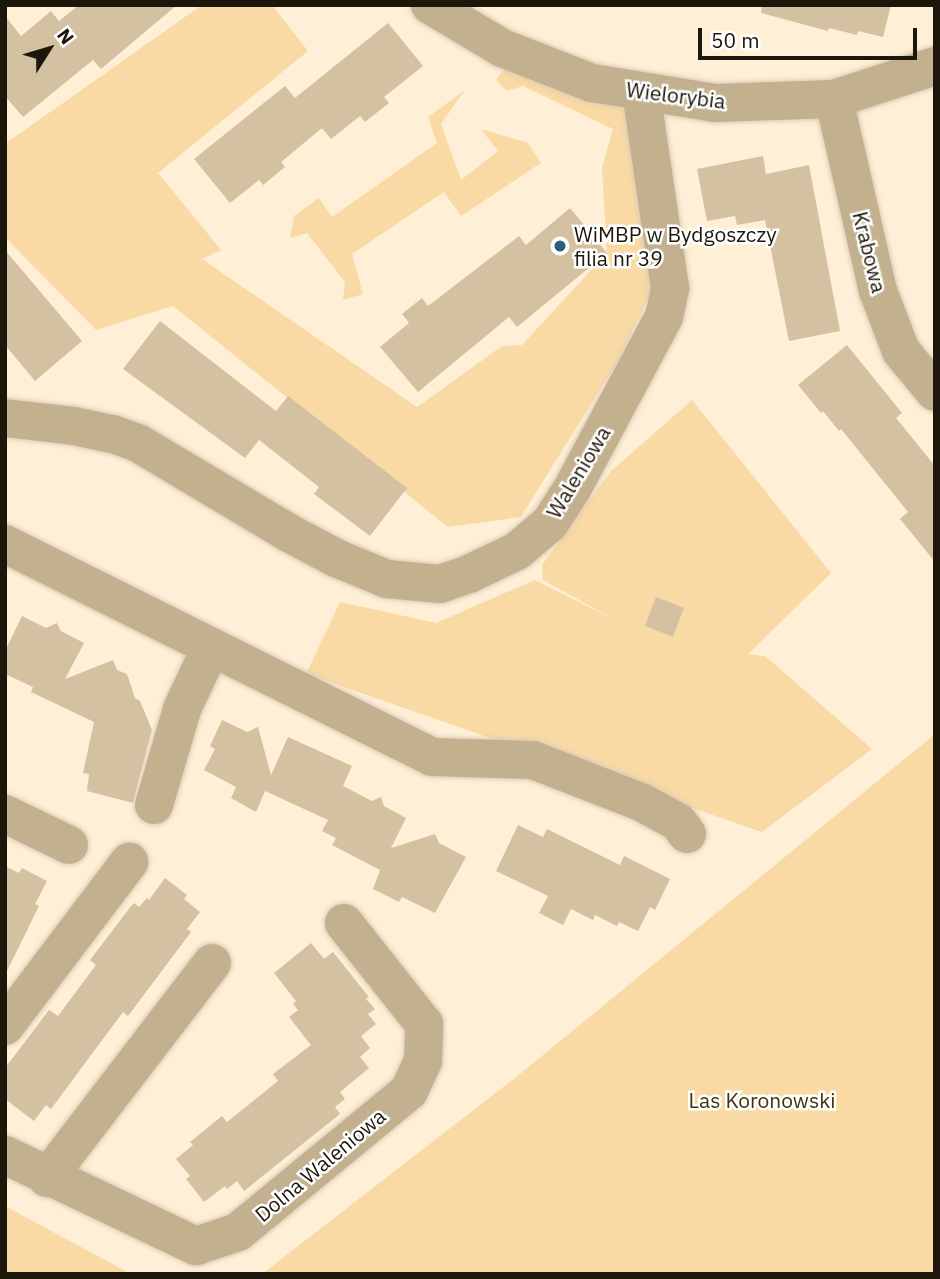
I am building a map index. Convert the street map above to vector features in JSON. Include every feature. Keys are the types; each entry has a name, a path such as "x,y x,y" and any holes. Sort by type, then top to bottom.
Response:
{"street":[{"name":"Wielorybia","path":"430,5 502,48 592,83 715,103 834,99 935,66"},
{"name":"Waleniowa","path":"5,418 74,426 113,434 138,443 301,540 387,579 440,584 469,574 517,551 550,523 572,488 664,317 670,288 640,92"},
{"name":"Krabowa","path":"834,99 878,291 901,351 935,392"},
{"path":"5,544 432,757 533,760 641,802 678,822 687,834"},
{"path":"154,805 182,709 211,647"},
{"path":"5,814 69,845"},
{"path":"5,1026 129,863"},
{"name":"Dolna Waleniowa","path":"5,1155 47,1178 197,1246 238,1232 409,1091 423,1060 424,1024 344,923"},
{"path":"47,1178 212,963"}],"green space":[{"path":"202,5 272,5 308,51 158,173 221,250 202,259 417,407 502,346 522,345 607,253 602,168 613,129 523,86 507,91 496,80 506,66 631,112 653,288 619,359 521,517 448,527 173,306 96,330 5,237 5,144"},
{"path":"465,90 441,124 461,180 498,151 481,129 528,143 541,163 461,216 444,192 352,254 363,294 343,300 345,282 307,233 290,238 294,216 319,198 332,217 437,143 428,117"},
{"path":"692,400 831,573 748,654 765,656 872,749 762,832 306,674 340,602 436,623 535,580 615,620 543,580 542,565 610,472"},
{"name":"Las Koronowski","path":"935,734 935,1274 262,1274 515,1078"},
{"path":"5,1206 131,1274 5,1274"}],"building":[{"path":"79,5 177,5 101,69 93,60 23,117 5,96 5,16 21,36 51,11 59,21"},
{"path":"762,5 891,5 883,37 858,31 857,35 829,28 828,31 761,13"},
{"path":"388,23 423,66 384,97 389,103 365,122 360,116 331,139 322,128 281,162 285,167 263,185 259,180 230,203 194,159 285,86 295,98"},
{"path":"763,156 766,174 809,165 840,331 789,341 765,220 737,225 735,216 707,221 697,169"},
{"path":"570,208 607,253 517,327 509,317 418,392 380,347 409,323 402,314 422,298 428,306 519,236 526,245"},
{"path":"5,250 82,341 35,381 5,345"},
{"path":"160,321 276,411 288,396 407,488 370,536 314,494 319,487 259,440 245,458 123,369"},
{"path":"847,345 902,413 896,418 935,466 935,562 900,519 908,512 841,429 839,431 823,411 821,413 798,385"},
{"path":"656,597 684,608 673,637 645,626"},
{"path":"22,616 46,628 57,623 61,631 84,643 65,679 113,660 117,670 127,674 135,698 140,701 152,730 133,803 87,791 89,774 83,773 94,722 31,692 33,687 5,674 5,651"},
{"path":"222,720 247,732 258,727 271,775 288,737 352,766 343,786 372,801 381,797 384,806 406,818 391,848 435,834 439,843 466,857 435,913 402,897 399,902 373,889 380,870 332,845 336,838 322,831 328,820 265,791 256,812 231,798 236,787 204,770 215,749 210,746"},
{"path":"518,825 543,837 547,829 620,865 624,856 670,879 655,910 650,907 638,931 619,922 617,926 595,915 593,920 571,909 563,925 539,913 548,896 496,871"},
{"path":"5,866 19,873 22,868 47,881 35,904 39,906 5,975"},
{"path":"165,878 187,895 184,899 200,912 187,929 191,932 128,1016 123,1012 51,1109 46,1105 34,1121 5,1099 5,1068 49,1010 58,1016 96,965 90,960 131,906 134,903 139,907 147,898 149,900"},
{"path":"311,943 324,959 333,952 369,997 366,999 375,1009 368,1014 376,1024 361,1036 370,1048 360,1057 369,1068 340,1092 345,1099 335,1107 340,1114 244,1191 237,1181 227,1189 225,1186 204,1202 186,1179 190,1176 176,1159 193,1145 190,1142 222,1116 227,1122 278,1081 273,1074 311,1045 289,1017 298,1010 293,1004 296,1001 274,973"}],"place":[{"name":"WiMBP w Bydgoszczy filia nr 39","path":"560,246"}]}
